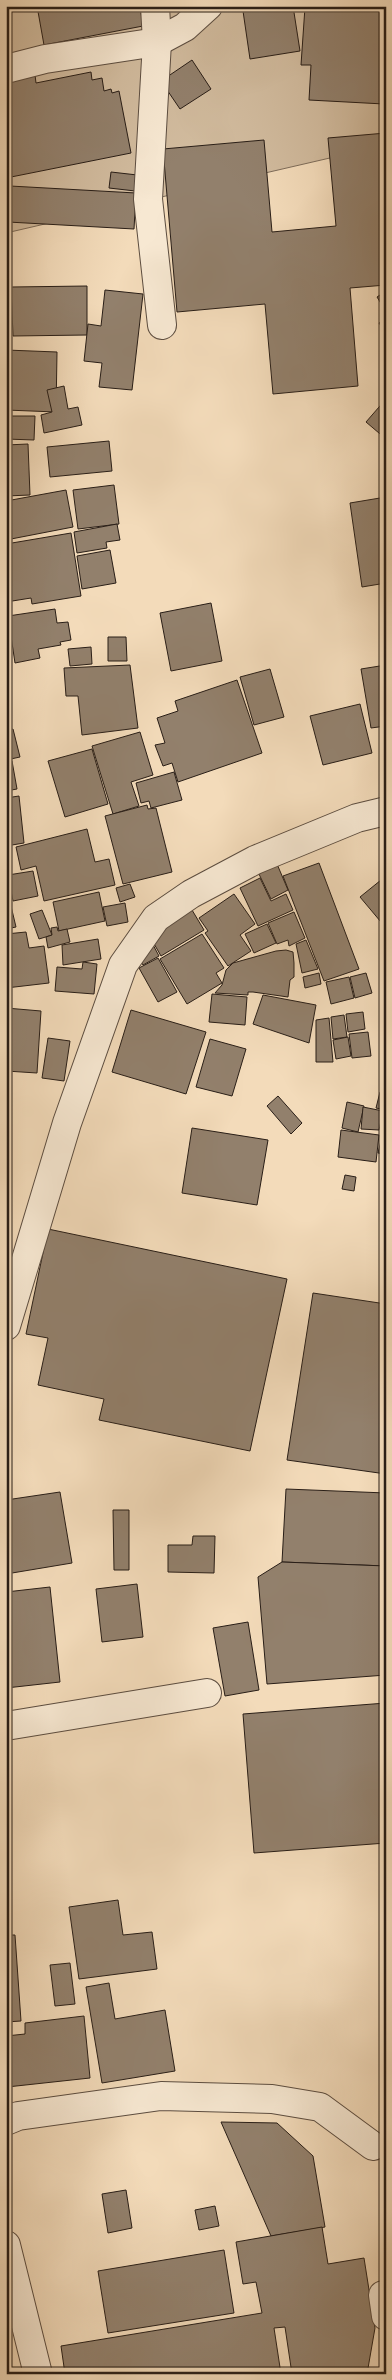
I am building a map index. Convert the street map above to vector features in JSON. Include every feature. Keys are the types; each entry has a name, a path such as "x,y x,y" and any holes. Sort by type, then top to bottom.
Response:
{"street":[{"path":"155,6 157,42 148,199 162,325"},
{"path":"6,69 45,59 157,42 185,28 208,6"},
{"path":"6,1326 67,1123 122,965 156,918 191,894 255,860 357,818 386,811"},
{"path":"6,1726 207,1693"},
{"path":"6,2121 18,2116 161,2096 272,2099 320,2107 373,2146"},
{"path":"6,2245 38,2374"}],"shaded area":[{"path":"6,6 386,6 386,145 6,233"}],"building":[{"path":"37,6 140,6 143,26 44,45"},
{"path":"276,6 293,6 300,51 250,59 243,11"},
{"path":"305,7 386,12 384,104 309,100 311,65 301,65"},
{"path":"192,60 211,89 180,109 161,81"},
{"path":"91,72 92,80 102,78 104,91 111,89 112,93 119,91 131,153 6,178 6,80 35,75 36,83"},
{"path":"386,133 386,285 350,288 358,386 273,394 265,304 177,312 163,149 264,140 272,232 336,226 328,138"},
{"path":"111,172 146,176 144,192 109,188"},
{"path":"10,186 136,193 134,229 8,222"},
{"path":"87,286 87,335 13,336 11,287"},
{"path":"105,290 143,294 132,390 99,387 102,363 84,361 88,324 101,326"},
{"path":"386,291 386,309 385,310 377,297"},
{"path":"386,318 386,333 379,323"},
{"path":"6,350 57,352 56,412 6,410"},
{"path":"64,386 68,409 78,407 82,425 44,433 41,415 52,412 47,390"},
{"path":"386,399 386,439 366,422"},
{"path":"6,416 35,416 34,440 6,439"},
{"path":"109,441 112,471 50,477 47,447"},
{"path":"28,444 30,495 6,496 6,445"},
{"path":"114,485 119,524 78,529 73,490"},
{"path":"66,490 73,527 11,539 6,501"},
{"path":"386,497 386,583 362,587 350,503"},
{"path":"117,524 120,540 106,542 107,548 77,553 74,532"},
{"path":"71,533 81,596 32,604 31,598 6,602 6,544"},
{"path":"110,550 116,583 82,589 77,556"},
{"path":"211,603 222,661 171,671 160,613"},
{"path":"55,609 57,623 68,622 71,640 60,642 61,645 38,649 40,658 15,663 8,616"},
{"path":"108,637 126,637 127,661 108,661"},
{"path":"91,647 92,664 70,666 68,649"},
{"path":"130,665 138,728 82,735 78,696 66,696 64,668"},
{"path":"386,665 386,726 371,728 361,669"},
{"path":"270,669 284,717 254,725 240,677"},
{"path":"237,680 262,753 178,782 172,763 163,766 155,745 165,743 157,718 178,711 175,701"},
{"path":"360,704 372,753 323,765 310,716"},
{"path":"13,729 20,757 6,760 6,731"},
{"path":"140,732 153,775 131,782 139,806 113,814 92,746"},
{"path":"92,749 108,804 65,817 48,761"},
{"path":"12,761 17,789 6,791 6,762"},
{"path":"174,772 182,800 151,808 149,801 141,803 136,783"},
{"path":"19,796 24,843 6,846 6,798"},
{"path":"147,805 148,809 156,808 172,872 123,884 105,816"},
{"path":"87,829 95,862 109,859 115,885 44,901 36,866 21,870 16,847"},
{"path":"319,863 359,969 324,981 283,876"},
{"path":"277,864 288,890 271,899 258,872"},
{"path":"33,871 38,896 13,901 8,875"},
{"path":"386,876 386,928 360,897"},
{"path":"260,878 271,901 286,894 293,910 258,926 240,888"},
{"path":"130,884 135,897 120,902 116,888"},
{"path":"99,892 105,921 59,931 53,902"},
{"path":"234,894 255,924 240,935 251,951 228,966 205,933 208,931 199,918"},
{"path":"125,903 128,922 107,926 103,907"},
{"path":"11,906 16,927 6,929 6,907"},
{"path":"42,910 52,935 39,939 30,914"},
{"path":"192,910 204,930 161,956 149,935"},
{"path":"294,912 305,938 289,946 288,940 277,944 268,923"},
{"path":"267,924 276,943 254,953 245,934"},
{"path":"57,927 58,931 67,929 70,942 48,948 46,937 52,935 51,928"},
{"path":"26,932 29,948 44,946 49,983 6,988 6,934"},
{"path":"202,934 224,968 216,973 222,983 187,1004 160,959"},
{"path":"98,939 101,959 63,965 62,945"},
{"path":"306,940 318,969 302,973 296,944"},
{"path":"151,941 159,956 143,965 134,951"},
{"path":"286,950 293,952 294,963 294,977 290,980 288,997 253,992 248,992 248,995 215,993 222,985 226,970 233,963"},
{"path":"158,958 177,992 158,1002 139,968"},
{"path":"83,962 97,964 94,994 55,991 57,967 82,969"},
{"path":"319,973 321,984 305,988 303,977"},
{"path":"366,973 372,993 355,998 350,977"},
{"path":"349,977 354,998 331,1004 326,982"},
{"path":"212,994 247,997 245,1025 209,1022"},
{"path":"263,995 316,1005 309,1043 253,1024"},
{"path":"6,1008 41,1011 37,1073 6,1071"},
{"path":"131,1010 206,1032 186,1094 112,1072"},
{"path":"363,1012 365,1029 348,1032 346,1014"},
{"path":"344,1015 347,1037 333,1039 331,1017"},
{"path":"329,1018 333,1062 316,1062 316,1020"},
{"path":"368,1032 371,1056 352,1058 349,1034"},
{"path":"348,1037 351,1056 336,1059 333,1040"},
{"path":"48,1038 70,1041 64,1081 42,1078"},
{"path":"210,1039 246,1049 232,1096 196,1087"},
{"path":"380,1092 386,1094 386,1107 381,1109 376,1108"},
{"path":"278,1096 302,1123 291,1134 267,1106"},
{"path":"347,1102 364,1106 358,1132 342,1128"},
{"path":"363,1107 383,1111 379,1130 361,1129"},
{"path":"386,1120 386,1154 378,1153"},
{"path":"192,1128 268,1140 257,1205 182,1193"},
{"path":"341,1130 379,1135 376,1162 338,1157"},
{"path":"345,1175 356,1177 354,1191 342,1189"},
{"path":"48,1229 287,1279 250,1451 99,1420 104,1399 38,1385 48,1338 26,1334"},
{"path":"313,1293 386,1304 386,1474 287,1460"},
{"path":"286,1489 386,1493 386,1566 282,1562"},
{"path":"60,1492 72,1563 6,1574 6,1500"},
{"path":"113,1510 129,1510 129,1570 114,1570"},
{"path":"193,1536 215,1536 214,1573 168,1572 168,1545 192,1545"},
{"path":"282,1562 386,1566 386,1675 267,1684 258,1577"},
{"path":"137,1584 143,1637 102,1642 96,1589"},
{"path":"50,1587 60,1682 6,1688 6,1592"},
{"path":"248,1622 259,1690 225,1696 213,1628"},
{"path":"386,1703 386,1843 254,1853 243,1714"},
{"path":"118,1900 123,1935 152,1932 157,1969 79,1979 69,1907"},
{"path":"6,1935 15,1935 21,2021 6,2022"},
{"path":"70,1963 75,2004 55,2006 50,1965"},
{"path":"109,1983 115,2019 165,2010 175,2071 102,2083 86,1987"},
{"path":"84,2016 90,2078 7,2087 6,2036 25,2034 25,2023"},
{"path":"221,2122 277,2123 313,2156 325,2227 271,2236"},
{"path":"126,2190 132,2228 108,2233 102,2194"},
{"path":"215,2206 219,2226 199,2230 195,2210"},
{"path":"322,2227 328,2264 364,2258 375,2328 367,2374 292,2374 285,2327 274,2328 281,2374 65,2374 61,2346 262,2313 256,2282 243,2284 236,2242"},
{"path":"224,2250 234,2313 108,2333 98,2271"}]}
